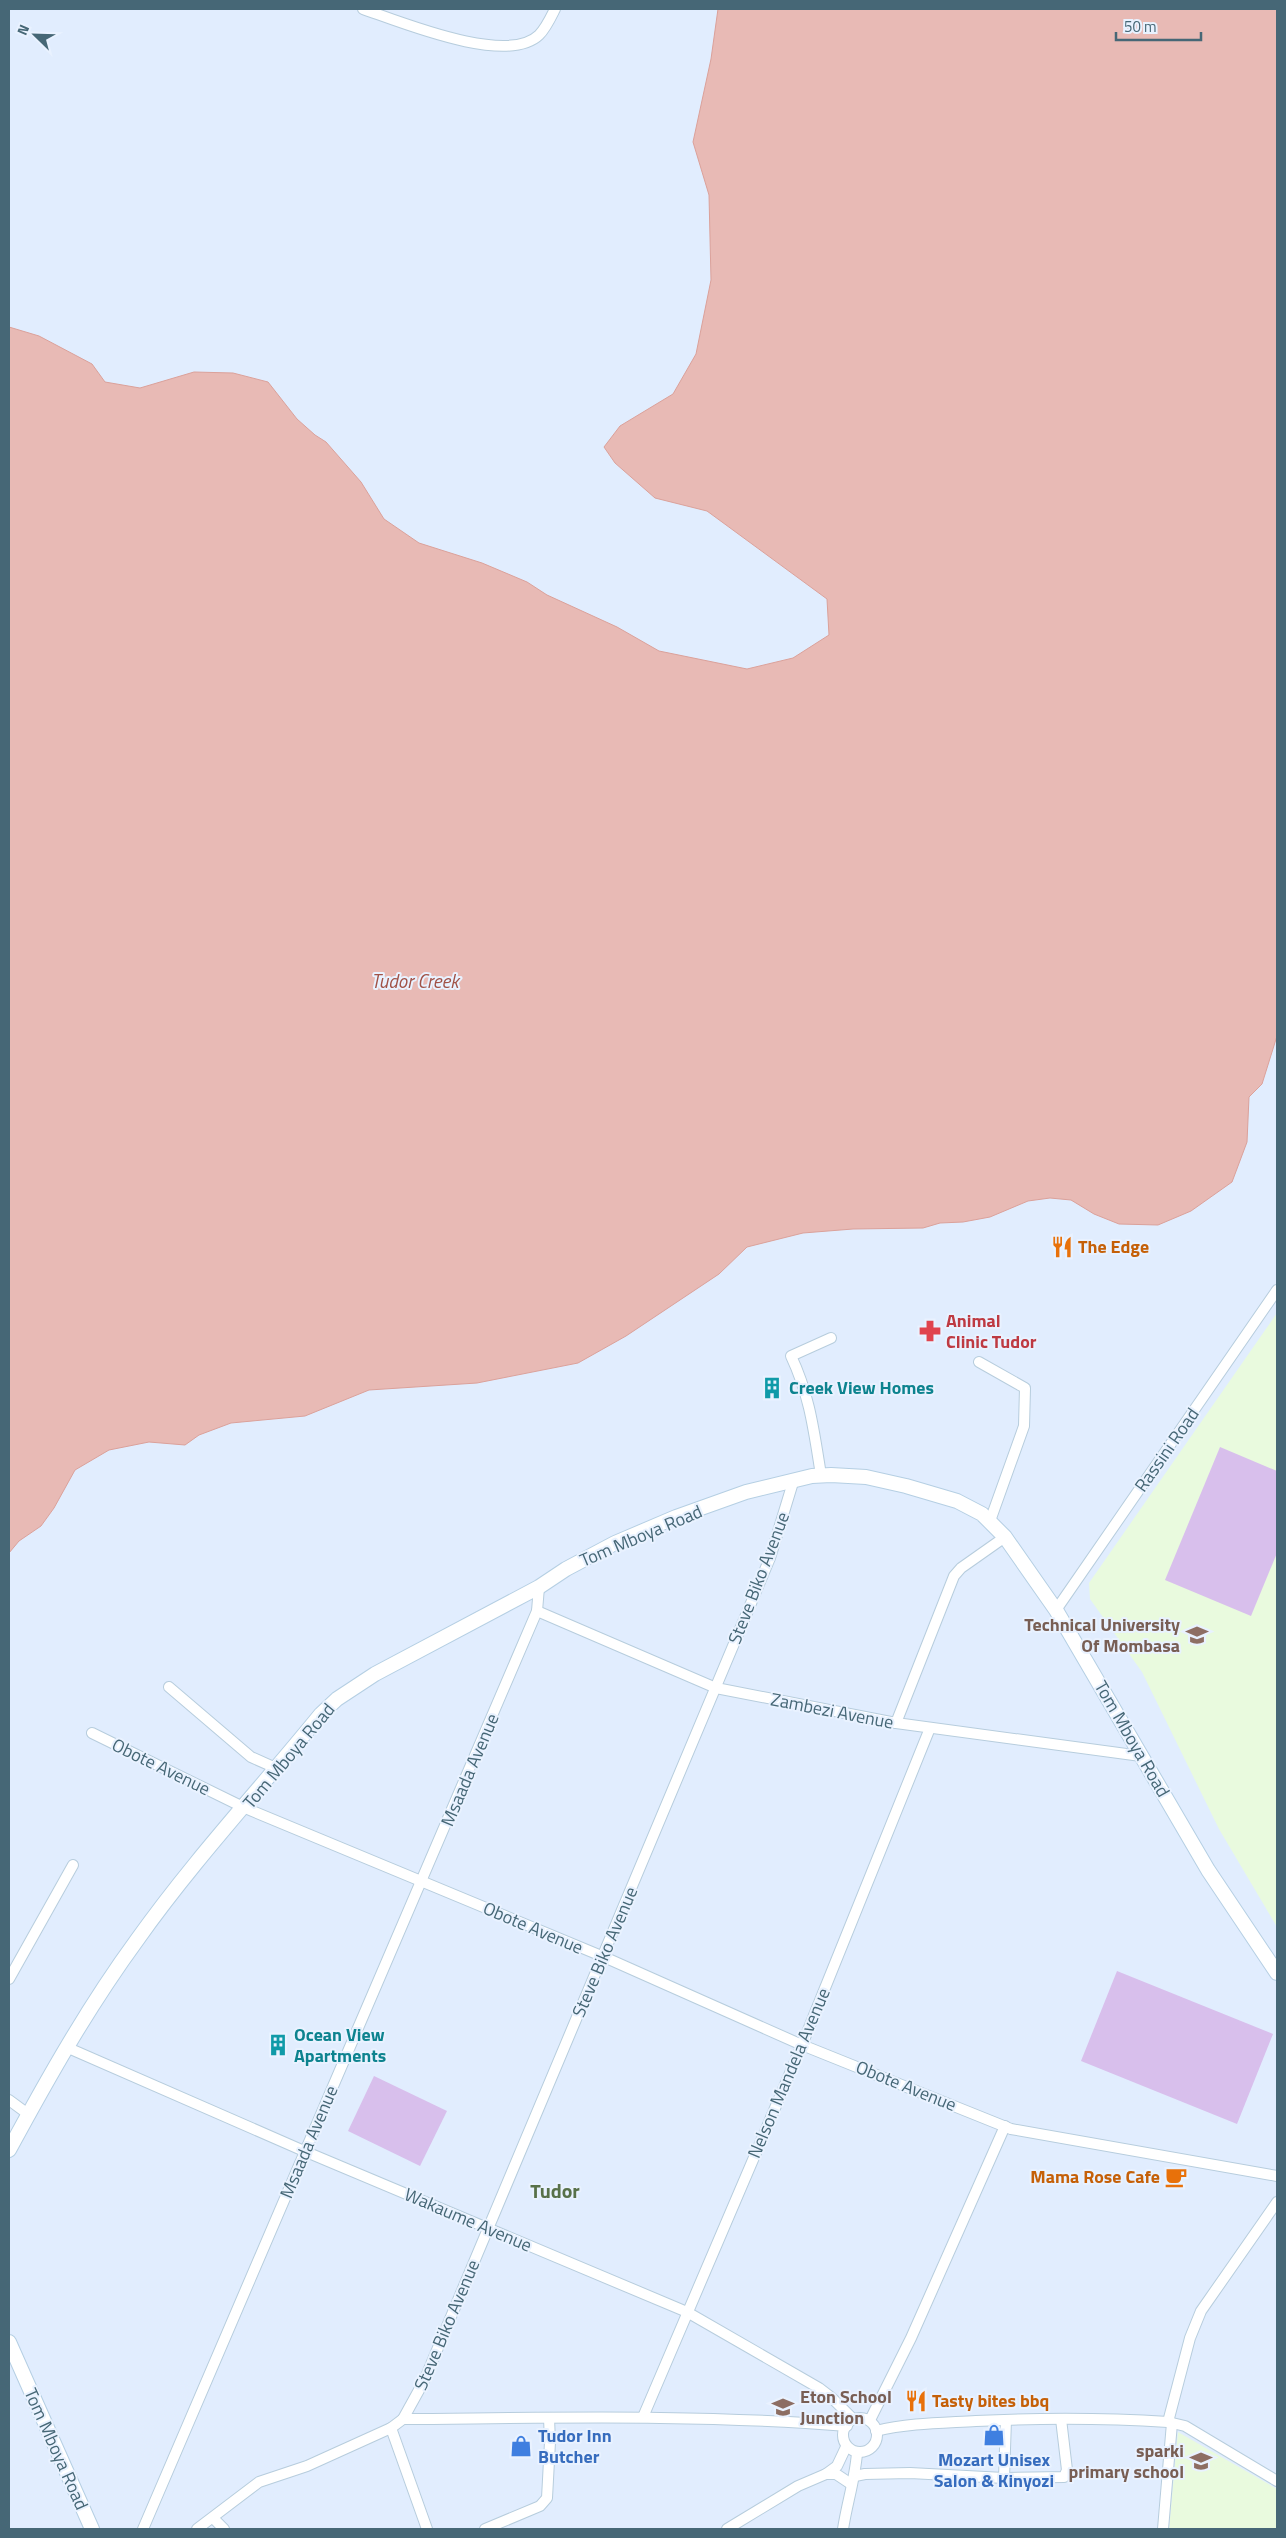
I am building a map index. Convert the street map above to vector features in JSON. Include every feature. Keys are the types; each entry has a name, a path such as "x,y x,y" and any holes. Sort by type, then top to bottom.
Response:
{"main road":[{"name":"Tom Mboya Road","path":"9,2150 66,2047 137,1939 174,1890 278,1769 321,1714 338,1699 375,1674 539,1588 566,1569 615,1543 676,1517 746,1492 794,1480 821,1476 866,1477 957,1501 990,1521 1006,1537 1056,1610 1208,1870 1277,1973"},
{"name":"Tom Mboya Road","path":"9,2342 92,2529"}],"street":[{"path":"363,9 465,42 487,46 514,46 527,42 539,35 555,9"},
{"name":"Rassini Road","path":"1056,1610 1277,1290"},
{"path":"821,1476 810,1404 803,1382 791,1356 831,1338"},
{"path":"979,1362 1025,1388 1024,1426 990,1521"},
{"name":"Steve Biko Avenue","path":"402,2419 424,2381 487,2228 604,1957 770,1558 794,1480"},
{"path":"896,1723 954,1576 961,1568 1006,1537"},
{"name":"Msaada Avenue","path":"143,2529 304,2150 422,1882 538,1611 539,1588"},
{"name":"Zambezi Avenue","path":"538,1611 716,1688 896,1723 1141,1756"},
{"path":"169,1687 251,1757 278,1769"},
{"name":"Nelson Mandela Avenue","path":"642,2417 802,2045 930,1728"},
{"name":"Obote Avenue","path":"92,1733 245,1808 604,1957 802,2045 1011,2129 1277,2176"},
{"path":"9,1979 73,1865"},
{"name":"Wakaume Avenue","path":"66,2047 687,2312 819,2388 832,2398 850,2423"},
{"path":"9,2100 28,2114"},
{"path":"870,2420 911,2338 1005,2126"},
{"path":"1163,2529 1170,2422 1190,2338 1201,2311 1277,2202"},
{"path":"197,2529 214,2518 259,2482 307,2466 391,2428 402,2419 642,2417 850,2423"},
{"path":"485,2529 540,2506 547,2498 550,2442 548,2418"},
{"path":"859,2418 870,2420 876,2431 874,2442 867,2450 857,2453 846,2447 842,2436 850,2423 859,2418"},
{"path":"876,2431 903,2424 1006,2420 1061,2419 1170,2422 1184,2426 1277,2481"},
{"path":"826,2474 836,2474 853,2480 865,2474 1004,2478 1064,2477 1067,2470 1061,2419"},
{"path":"1004,2478 1006,2420"},
{"path":"391,2428 427,2529"},
{"path":"727,2529 798,2486 826,2474 837,2466 846,2447"},
{"path":"843,2529 857,2453"},
{"path":"214,2518 224,2529"}],"shaded area":[{"name":"Technical University Of Mombasa","path":"1277,1313 1277,1927 1219,1829 1142,1672 1090,1599 1089,1583"},
{"path":"1220,1447 1277,1471 1277,1553 1251,1616 1165,1580"},
{"path":"1117,1971 1273,2034 1237,2124 1081,2061"},
{"path":"374,2076 447,2111 420,2166 348,2131"},
{"name":"sparki primary school","path":"1178,2432 1277,2489 1277,2529 1169,2529"}],"water":[{"name":"Tudor Creek","path":"718,9 1277,9 1277,1036 1262,1084 1249,1097 1247,1142 1232,1182 1191,1211 1158,1225 1119,1224 1094,1214 1071,1200 1050,1198 1028,1201 990,1217 963,1222 940,1223 923,1228 853,1229 803,1233 747,1247 719,1274 626,1336 578,1363 477,1383 369,1390 305,1416 231,1423 199,1435 185,1445 149,1442 109,1450 75,1470 54,1508 41,1526 19,1541 9,1553 9,327 39,336 92,364 105,382 140,388 194,372 233,373 268,382 297,419 326,442 361,482 384,519 419,543 482,563 527,582 547,595 617,627 659,651 747,669 793,658 829,635 827,599 707,511 655,498 615,463 604,447 620,426 673,394 696,354 711,280 709,195 693,142 711,59"}],"place":[{"name":"The Edge","path":"1062,1247"},
{"name":"Animal Clinic Tudor","path":"930,1331"},
{"name":"Creek View Homes","path":"772,1388"},
{"name":"Technical University Of Mombasa","path":"1197,1635"},
{"name":"Ocean View Apartments","path":"278,2045"},
{"name":"Mama Rose Cafe","path":"1176,2177"},
{"name":"Tasty bites bbq","path":"916,2401"},
{"name":"Eton School Junction","path":"783,2407"},
{"name":"Mozart Unisex Salon & Kinyozi","path":"994,2435"},
{"name":"Tudor Inn Butcher","path":"521,2446"},
{"name":"sparki primary school","path":"1201,2461"}],"district":[{"name":"Tudor","path":"555,2191"}]}
